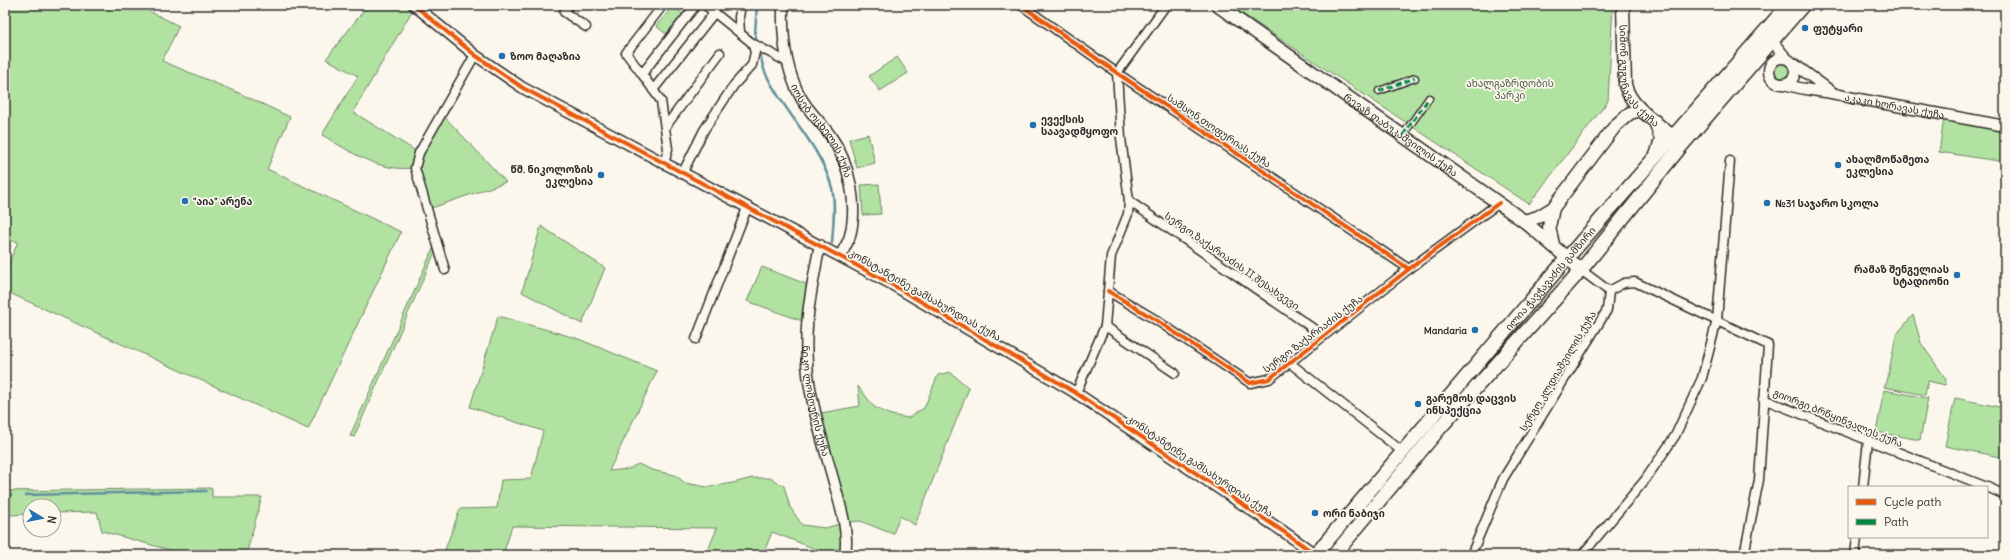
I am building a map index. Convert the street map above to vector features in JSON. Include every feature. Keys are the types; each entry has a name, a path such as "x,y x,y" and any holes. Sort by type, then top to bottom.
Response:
{"main road":[{"name":"რევაზ თაბუკაშვილის ქუჩა","path":"1217,5 1524,221 1553,244 1581,270"},
{"name":"სიმონ გუგუნავას ქუჩა","path":"1623,5 1625,85 1630,98 1641,110 1678,141"},
{"name":"ილია ჭავჭავაძის გამზირი","path":"1769,37 1788,5"},
{"name":"ილია ჭავჭავაძის გამზირი","path":"1334,555 1439,429 1581,270 1678,141 1769,37 1803,5"},
{"path":"1616,125 1623,109 1625,85"},
{"path":"1524,221 1538,217 1553,208 1616,125 1630,113 1641,110"},
{"path":"1655,121 1660,139 1655,158"},
{"name":"ილია ჭავჭავაძის გამზირი","path":"1315,555 1568,257 1655,158 1678,141"},
{"path":"1553,208 1549,227 1553,244"}],"street":[{"name":"კონსტანტინე გამსახურდიას ქუჩა","path":"414,5 475,55 523,88 682,174 841,255 1076,393 1284,532 1315,555"},
{"path":"569,5 564,12 586,27"},
{"path":"663,5 626,53 662,102 668,149 664,164"},
{"path":"642,74 696,5"},
{"path":"705,5 752,43 787,62"},
{"path":"740,32 739,17 741,5"},
{"name":"იოსებ ოცხელის ქუჩა","path":"783,5 782,30 787,62 800,97 831,135 841,155 848,177 853,200 852,222 849,240 841,255"},
{"name":"სამსონ თოფურიას ქუჩა","path":"1020,5 1117,73 1409,269"},
{"path":"1076,393 1105,326 1111,256 1128,214 1129,201 1121,138 1117,73 1166,5"},
{"path":"653,90 715,12"},
{"path":"1769,37 1790,61 1832,92"},
{"path":"682,174 704,130 734,85 752,65 755,52 752,43"},
{"path":"666,126 720,53"},
{"path":"445,270 415,168 419,153 475,55"},
{"path":"1749,60 1769,74 1776,82 1785,84 1789,83 1795,76 1796,72 1790,61 1780,57 1771,63 1769,74"},
{"path":"1379,91 1415,78"},
{"name":"აკაკი ხორავას ქუჩა","path":"1785,84 1807,91 1832,92 1848,97 2005,126"},
{"path":"1403,135 1429,98"},
{"path":"1582,555 1645,480 1675,436 1702,378 1717,320 1730,161"},
{"name":"სერგო ზაქარიაძის II შესახვევი","path":"1129,201 1324,336"},
{"name":"სერგო ზაქარიაძის ქუჩა","path":"1108,291 1156,320 1250,383 1269,379 1409,269 1499,203"},
{"path":"696,339 747,208"},
{"name":"ნიკო ლომოურის ქუჩა","path":"820,245 806,315 807,373 812,399 843,515 847,543 845,555"},
{"path":"1581,270 1609,291 1624,283 1635,282 1717,320"},
{"name":"სერგო კლდიაშვილის ქუჩა","path":"1471,555 1503,478 1607,310 1609,291"},
{"name":"გიორგი ბრწყინვალეს ქუჩა","path":"1717,320 1768,345 1763,399 1984,486"},
{"path":"1105,326 1176,373"},
{"path":"1290,363 1402,452"},
{"path":"1744,555 1759,480 1763,399"},
{"path":"1863,486 1868,441"},
{"name":"გიორგი ბრწყინვალეს ქუჩა","path":"1988,487 2005,495"},
{"path":"1855,555 1857,538"}],"green space":[{"name":"\"აია\" არენა","path":"5,5 137,5 179,26 162,61 239,93 290,117 267,169 401,232 308,429 5,291 5,272 18,242 5,239"},
{"path":"368,5 415,6 353,112 419,153 442,114 506,182 429,209 415,168 389,167 377,164 366,160 322,135 358,76 326,59"},
{"name":"ახალგაზრდობის პარკი","path":"1229,5 1613,5 1608,101 1529,204"},
{"path":"673,6 683,14 666,34 656,26"},
{"path":"897,57 908,73 880,91 869,76"},
{"path":"1782,62 1788,64 1790,70 1788,76 1782,78 1776,76 1774,70 1776,64"},
{"path":"1944,118 2005,126 2005,162 1939,152"},
{"path":"868,134 875,163 857,168 849,139"},
{"path":"879,184 881,214 863,215 861,185"},
{"path":"541,226 605,268 582,324 522,292"},
{"path":"436,242 439,251 435,252 354,437 350,436"},
{"path":"762,267 814,287 808,323 747,301"},
{"path":"1913,315 1921,343 1946,379 1945,385 1928,381 1925,395 1884,387 1887,382 1896,335"},
{"path":"498,316 576,338 657,371 609,471 629,469 638,464 652,470 675,475 685,483 707,487 752,478 770,478 784,486 790,507 802,525 825,528 847,522 847,555 810,555 813,548 772,532 763,555 706,555 717,528 512,526 503,555 443,555 460,509 497,508 501,480 531,479 543,431 470,407"},
{"path":"950,372 969,388 915,525 900,516 893,534 860,521 847,522 821,413 860,406 858,386 874,407 891,415 908,418 924,408 938,375"},
{"path":"1884,390 1928,398 1920,440 1876,432"},
{"path":"1955,398 2005,408 2005,458 1945,446"},
{"path":"212,488 212,497 262,497 246,555 187,555 102,531 97,512 62,513 62,498 22,498 22,514 10,515 5,513 5,491"}],"waterway":[{"path":"757,5 755,33 757,44"},
{"path":"759,48 764,69 773,87 819,157 832,188 834,201 832,243"},
{"path":"26,495 206,491"},
{"path":"5,495 11,495"}],"marked path":[{"path":"1379,91 1415,78"},
{"path":"1403,135 1429,98"}],"cycle path":[{"path":"414,5 475,55 523,88 886,281 1076,393 1315,554"},
{"path":"1021,5 1117,73 1409,269"},
{"path":"1108,291 1156,320 1250,383 1269,379 1409,269 1499,203"}],"place":[{"name":"ფუტყარი","path":"1805,28"},
{"name":"ზოო მაღაზია","path":"502,56"},
{"name":"ევექსის საავადმყოფო","path":"1033,125"},
{"name":"ახალმოწამეთა ეკლესია","path":"1838,165"},
{"name":"წმ. ნიკოლოზის ეკლესია","path":"601,175"},
{"name":"\"აია\" არენა","path":"185,201"},
{"name":"№31 საჯარო სკოლა","path":"1767,203"},
{"name":"რამაზ შენგელიას სტადიონი","path":"1957,275"},
{"name":"Mandaria","path":"1475,330"},
{"name":"გარემოს დაცვის ინსპექცია","path":"1418,404"},
{"name":"ორი ნაბიჯი","path":"1315,513"}]}
